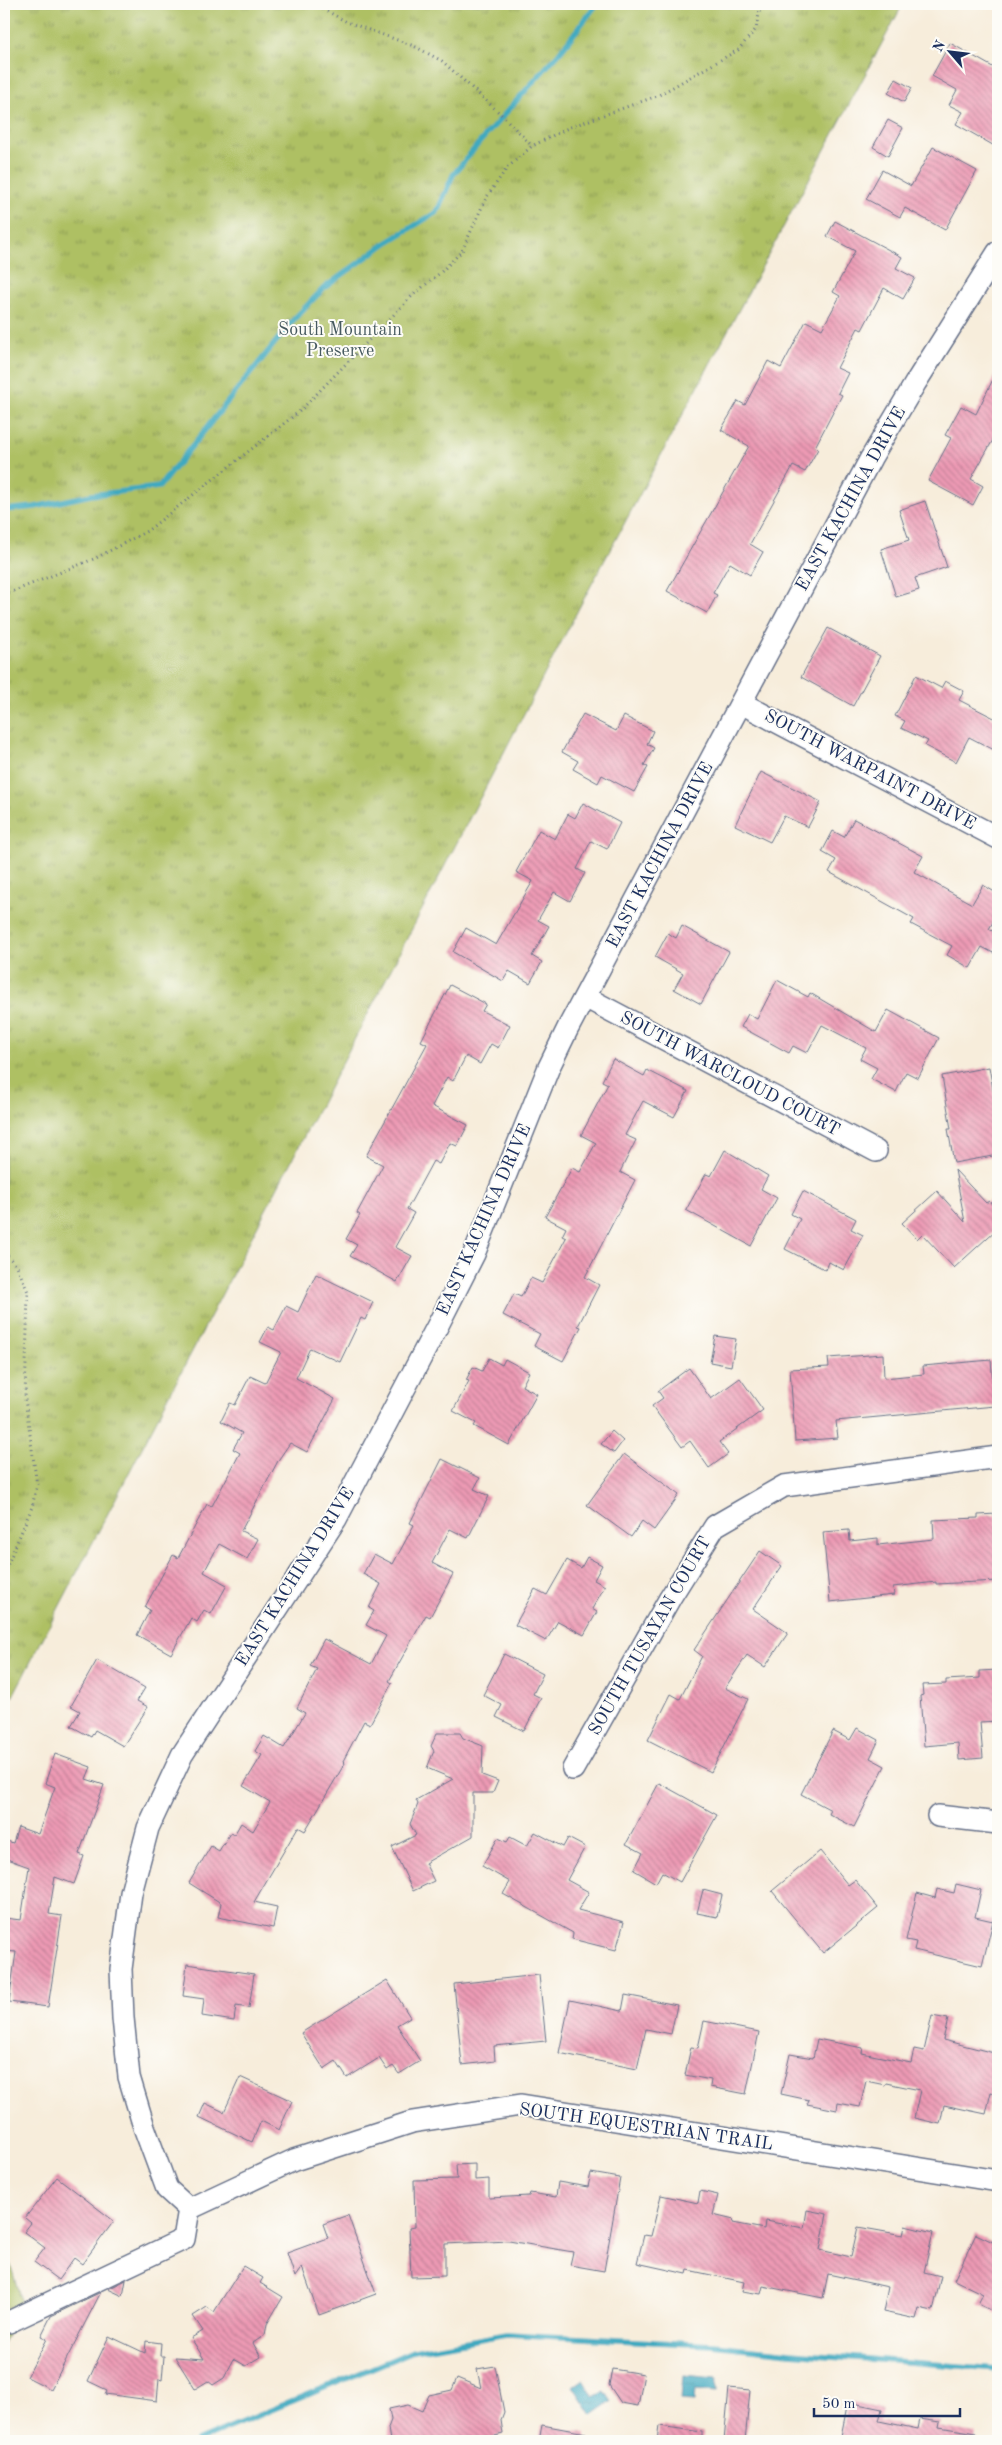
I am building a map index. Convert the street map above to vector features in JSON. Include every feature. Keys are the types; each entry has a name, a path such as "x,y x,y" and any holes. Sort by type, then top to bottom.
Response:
{"street":[{"name":"EAST KACHINA DRIVE","path":"189,2209 166,2189 130,2077 124,2028 121,1969 131,1894 148,1828 182,1755 336,1519 474,1254 549,1067 585,997 871,458 916,382 998,252"},
{"name":"SOUTH WARPAINT DRIVE","path":"741,703 998,838"},
{"name":"SOUTH WARCLOUD COURT","path":"585,997 876,1151"},
{"name":"SOUTH TUSAYAN COURT","path":"573,1769 670,1598 715,1526 784,1486 998,1457"},
{"path":"938,1816 998,1822"},
{"name":"SOUTH EQUESTRIAN TRAIL","path":"189,2209 294,2160 412,2122 521,2105 998,2181"},
{"path":"4,2322 9,2322 184,2240 189,2209"}],"path":[{"path":"314,4 347,22 414,46 442,61 503,116 532,146"},
{"path":"4,595 96,558 147,531 300,411 413,295 440,273 462,251 486,198 507,168 532,146 570,127 657,96 738,50 756,29 761,4"},
{"path":"4,1252 17,1266 28,1292 25,1399 37,1485 32,1507 4,1573"}],"green space":[{"name":"South Mountain Preserve","path":"4,4 903,4 579,608 4,1713"},
{"path":"4,2243 23,2307 4,2343"}],"water":[{"path":"683,2375 717,2378 716,2392 695,2390 694,2401 681,2400"},
{"path":"583,2379 594,2396 604,2391 611,2402 592,2415 573,2386"}],"building":[{"path":"950,43 998,70 998,148 956,124 963,112 949,105 957,90 932,76"},
{"path":"896,79 912,88 904,102 888,93"},
{"path":"888,120 903,128 888,156 873,147"},
{"path":"933,147 977,171 945,230 905,208 900,217 866,199 882,170 911,186"},
{"path":"835,221 902,257 896,268 915,278 903,299 884,288 862,330 858,328 837,368 848,373 838,393 842,395 815,447 818,449 805,472 793,466 750,544 763,552 750,575 730,563 713,593 717,595 707,613 667,591 749,446 721,430 738,401 745,405 768,361 781,368 806,321 822,329 840,296 833,292 855,251 827,236"},
{"path":"998,369 998,431 971,479 983,486 973,505 928,481 951,438 945,435 961,406 976,414"},
{"path":"925,501 947,567 915,578 919,590 896,597 881,549 909,540 899,510"},
{"path":"828,628 880,656 853,706 801,677"},
{"path":"916,675 941,688 945,681 964,691 959,700 998,720 998,752 969,737 956,762 925,746 928,741 901,728 905,721 895,716"},
{"path":"583,714 616,731 624,716 653,731 647,744 654,748 644,765 648,767 634,792 602,775 598,783 573,769 578,761 562,752"},
{"path":"761,772 821,802 808,827 784,816 770,842 735,825"},
{"path":"583,803 620,823 607,849 591,841 577,869 585,873 570,901 554,892 538,920 549,926 532,956 542,962 530,983 509,971 503,981 453,952 466,928 496,945 533,881 516,872 539,830 555,839 568,814 575,818"},
{"path":"854,819 923,856 914,872 972,904 983,885 998,894 998,913 989,929 998,934 998,943 993,953 982,947 970,968 947,955 952,946 911,924 914,919 829,872 836,860 822,852 833,831 844,837"},
{"path":"682,926 729,952 701,1004 674,989 683,973 655,957 668,933 676,938"},
{"path":"777,980 808,997 810,993 876,1032 888,1010 939,1038 918,1078 906,1072 896,1092 871,1079 877,1068 860,1059 866,1048 822,1025 807,1053 793,1046 789,1053 741,1027 748,1014 757,1019"},
{"path":"450,985 486,1004 482,1011 510,1025 498,1048 491,1044 480,1064 466,1056 453,1081 447,1077 432,1106 468,1125 457,1146 450,1143 439,1164 433,1161 407,1209 414,1213 395,1247 412,1256 397,1282 350,1256 357,1245 346,1239 360,1215 357,1213 383,1165 366,1156 427,1044 421,1041"},
{"path":"613,1059 644,1076 647,1070 688,1091 674,1117 643,1101 625,1135 636,1140 620,1172 635,1180 585,1277 599,1285 578,1326 581,1327 563,1361 534,1346 540,1334 503,1315 514,1294 521,1297 531,1278 542,1283 566,1238 562,1236 566,1228 545,1217 572,1168 580,1172 596,1143 581,1135 608,1084 602,1081"},
{"path":"989,1067 998,1117 998,1128 994,1129 998,1155 954,1163 948,1129 951,1129 942,1076"},
{"path":"725,1150 768,1176 761,1189 777,1198 751,1246 686,1210 706,1174 711,1176"},
{"path":"955,1170 986,1203 989,1201 998,1211 998,1228 954,1268 922,1234 917,1239 902,1223 937,1191 965,1222"},
{"path":"803,1191 856,1219 851,1229 863,1235 844,1270 829,1262 826,1270 785,1249 800,1219 791,1214"},
{"path":"316,1274 373,1302 365,1320 361,1318 340,1362 310,1348 296,1378 335,1399 307,1452 290,1443 279,1459 241,1531 258,1539 247,1559 219,1544 204,1572 227,1585 211,1614 204,1610 197,1622 191,1618 171,1654 137,1635 150,1610 145,1607 173,1555 178,1558 207,1504 212,1506 240,1453 233,1449 242,1433 221,1421 230,1403 235,1405 250,1376 265,1383 281,1352 260,1342 268,1327 274,1330 286,1306 298,1312"},
{"path":"715,1336 736,1339 731,1366 710,1362"},
{"path":"883,1354 884,1378 924,1374 923,1366 991,1360 995,1406 836,1421 838,1438 795,1441 790,1369 829,1367 828,1358"},
{"path":"489,1358 502,1365 505,1359 529,1372 522,1386 537,1394 509,1445 474,1426 476,1423 453,1411 469,1381 466,1380 473,1367 482,1371"},
{"path":"689,1368 711,1399 740,1378 763,1410 719,1442 728,1454 709,1468 690,1441 682,1447 652,1406 663,1398 658,1391"},
{"path":"612,1431 623,1441 614,1453 601,1444"},
{"path":"624,1454 679,1495 654,1530 642,1521 631,1537 587,1505"},
{"path":"442,1459 480,1478 474,1489 489,1496 468,1538 450,1529 432,1563 453,1574 430,1617 426,1615 389,1681 392,1683 370,1724 364,1721 343,1761 345,1763 305,1831 298,1827 254,1902 277,1907 273,1928 218,1917 221,1903 189,1883 211,1846 219,1851 230,1833 234,1835 241,1823 253,1831 270,1802 243,1786 262,1755 255,1751 264,1736 284,1748 305,1713 297,1708 317,1669 310,1666 324,1639 371,1664 386,1636 366,1625 374,1611 369,1608 381,1584 363,1574 374,1554 393,1564 414,1525 410,1523"},
{"path":"997,1514 998,1581 936,1584 936,1582 893,1587 894,1595 830,1602 823,1532 849,1530 850,1541 878,1538 878,1545 934,1539 933,1520 978,1518 978,1515"},
{"path":"760,1551 782,1566 753,1609 788,1633 765,1667 747,1655 725,1688 748,1699 711,1772 648,1740 671,1694 680,1699 702,1656 694,1650"},
{"path":"587,1557 602,1565 594,1580 605,1586 592,1609 597,1612 584,1635 558,1621 546,1641 515,1625 535,1589 547,1595 567,1560 581,1568"},
{"path":"504,1654 543,1674 533,1694 541,1698 524,1731 496,1717 502,1705 483,1695"},
{"path":"97,1660 145,1688 137,1701 148,1707 123,1746 95,1730 91,1737 71,1726 80,1711 71,1706"},
{"path":"998,1670 998,1721 980,1722 983,1758 959,1760 958,1743 924,1746 920,1696 923,1695 922,1685 946,1684 946,1680 980,1678 980,1671"},
{"path":"857,1728 879,1740 870,1758 885,1766 854,1827 829,1814 831,1810 801,1794 833,1731 850,1740"},
{"path":"437,1733 460,1733 463,1738 483,1746 482,1775 498,1781 493,1793 473,1793 473,1836 425,1863 434,1881 413,1891 392,1847 416,1835 410,1824 418,1804 416,1800 453,1779 427,1768 434,1751 431,1746"},
{"path":"55,1754 91,1767 86,1779 104,1785 79,1854 84,1856 74,1884 55,1877 49,1914 62,1916 48,2007 9,2002 16,1952 4,1951 4,1918 21,1920 29,1867 4,1858 4,1840 13,1843 18,1827 38,1834 55,1787 45,1783"},
{"path":"659,1783 717,1815 680,1882 662,1872 656,1883 634,1870 643,1853 626,1844"},
{"path":"535,1832 563,1847 568,1838 585,1847 567,1880 589,1892 578,1910 624,1922 616,1950 572,1939 573,1933 503,1894 510,1882 482,1866 498,1838 507,1842 510,1837 527,1846"},
{"path":"820,1851 848,1885 855,1880 878,1908 823,1953 772,1891"},
{"path":"956,1884 981,1890 975,1917 993,1921 982,1966 914,1950 916,1942 906,1940 917,1893 935,1898 937,1889 954,1893"},
{"path":"703,1890 722,1895 717,1917 697,1913"},
{"path":"187,1964 254,1974 249,2008 236,2006 234,2021 202,2016 204,1999 183,1996"},
{"path":"539,1975 546,2041 494,2046 495,2061 462,2065 454,1984"},
{"path":"387,1980 410,2017 397,2025 420,2061 399,2074 393,2066 387,2070 379,2058 347,2078 336,2061 324,2069 301,2033"},
{"path":"625,1995 677,2005 671,2034 646,2029 637,2069 559,2053 570,2000 622,2011"},
{"path":"932,2016 948,2019 943,2040 998,2054 998,2080 995,2093 991,2092 986,2114 944,2105 940,2124 914,2118 920,2090 866,2081 860,2107 838,2103 837,2110 807,2104 809,2100 781,2094 790,2054 813,2058 817,2039 863,2048 862,2053 911,2063 914,2049 924,2051"},
{"path":"704,2021 759,2032 746,2094 710,2087 711,2080 685,2075 691,2047 698,2048"},
{"path":"240,2077 292,2101 279,2130 261,2121 252,2142 199,2117 205,2103 224,2112"},
{"path":"475,2164 475,2180 489,2179 489,2198 529,2196 530,2193 556,2197 558,2182 588,2187 591,2173 620,2178 604,2271 570,2265 573,2252 509,2241 445,2244 445,2276 411,2277 409,2228 415,2227 414,2180 457,2179 456,2165"},
{"path":"57,2177 114,2221 82,2264 74,2258 58,2280 34,2262 45,2248 24,2232 31,2223 25,2218"},
{"path":"700,2191 718,2195 713,2215 734,2220 733,2223 764,2229 765,2221 804,2228 807,2210 827,2214 820,2250 851,2257 858,2227 903,2235 905,2226 933,2233 924,2272 941,2276 933,2311 919,2308 916,2319 883,2312 888,2287 828,2274 823,2298 763,2286 761,2294 742,2291 744,2282 688,2270 687,2274 637,2263 644,2235 651,2236 661,2195 698,2203"},
{"path":"348,2215 376,2294 319,2315 302,2267 295,2277 287,2253 328,2238 323,2224"},
{"path":"976,2234 995,2243 992,2249 998,2252 998,2314 978,2304 983,2294 954,2280"},
{"path":"243,2266 263,2278 260,2283 283,2297 267,2324 265,2335 253,2343 261,2357 246,2366 234,2359 224,2378 213,2385 208,2381 195,2389 175,2357 204,2359 191,2338 203,2331 193,2316 207,2307 214,2312"},
{"path":"126,2280 123,2296 108,2289"},
{"path":"101,2292 51,2389 27,2377 47,2339 41,2336 51,2316"},
{"path":"109,2336 145,2353 146,2341 161,2343 160,2356 164,2356 162,2380 159,2379 157,2401 105,2394 107,2390 88,2381"},
{"path":"495,2366 504,2412 501,2420 503,2434 495,2436 493,2441 390,2441 388,2428 391,2420 389,2409 408,2405 422,2411 429,2395 452,2390 457,2378 481,2388 477,2369"},
{"path":"612,2369 644,2374 638,2406 621,2403 609,2385"},
{"path":"729,2388 750,2390 745,2441 724,2441"},
{"path":"848,2402 882,2409 879,2421 918,2429 920,2419 940,2422 939,2427 976,2433 975,2441 840,2441"},
{"path":"542,2425 586,2433 586,2441 539,2441"},
{"path":"659,2426 702,2432 702,2441 657,2441"}],"waterway":[{"path":"4,510 35,507 91,495 159,487 295,318 324,288 386,243 437,212 453,175 559,53 597,4"},
{"path":"197,2441 413,2351 507,2334 712,2345 998,2369"}]}
